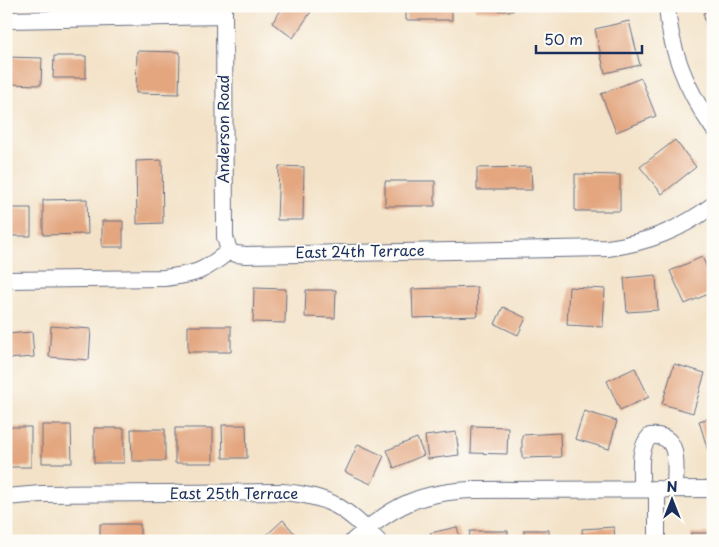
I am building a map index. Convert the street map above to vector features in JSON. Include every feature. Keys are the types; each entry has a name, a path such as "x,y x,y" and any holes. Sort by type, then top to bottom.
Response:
{"street":[{"path":"667,6 672,38 679,63 700,108 713,128"},
{"path":"6,20 224,11"},
{"name":"Anderson Road","path":"224,11 225,237 228,251"},
{"name":"East 24th Terrace","path":"228,251 246,255 608,248 657,237 684,225 713,205"},
{"path":"6,280 164,278 186,275 205,269 228,251"},
{"path":"657,541 642,451 644,442 650,436 666,437 672,444 676,489"},
{"path":"353,541 366,528 405,503 423,496 450,492 476,490 713,489"},
{"name":"East 25th Terrace","path":"6,497 41,494 282,492 306,494 325,499 342,508 355,517 378,541"}],"building":[{"path":"284,6 315,6 293,38 272,23"},
{"path":"406,6 452,6 452,20 406,20"},
{"path":"475,6 514,6 513,11 475,10"},
{"path":"713,10 713,48 712,48 703,13"},
{"path":"629,21 640,65 605,73 595,29"},
{"path":"137,51 180,52 179,94 136,93"},
{"path":"54,56 86,56 86,78 53,78"},
{"path":"6,57 42,58 41,85 6,84"},
{"path":"641,78 656,116 616,132 601,94"},
{"path":"675,140 696,167 662,194 640,167"},
{"path":"6,157 10,157 10,176 6,176"},
{"path":"162,160 163,223 137,224 136,161"},
{"path":"279,166 304,167 303,220 277,220"},
{"path":"531,167 532,190 477,190 477,168"},
{"path":"575,174 620,175 620,211 575,211"},
{"path":"385,181 435,181 435,206 385,206"},
{"path":"87,199 88,234 43,235 43,200"},
{"path":"6,208 31,208 31,236 6,236"},
{"path":"102,221 123,221 123,247 102,247"},
{"path":"702,257 713,280 713,292 685,304 670,271"},
{"path":"656,275 658,310 627,312 624,278"},
{"path":"477,287 478,316 413,318 412,289"},
{"path":"569,287 605,289 603,327 567,325"},
{"path":"254,288 286,289 285,323 253,322"},
{"path":"306,290 336,290 335,318 305,317"},
{"path":"503,307 526,318 518,335 495,324"},
{"path":"51,326 91,329 89,360 49,357"},
{"path":"188,326 231,326 231,352 188,352"},
{"path":"32,332 34,357 6,359 6,334"},
{"path":"674,364 705,373 693,413 662,404"},
{"path":"635,368 649,397 620,410 607,381"},
{"path":"584,411 617,421 609,449 575,439"},
{"path":"713,417 713,453 709,454 699,421"},
{"path":"42,425 71,425 72,463 42,463"},
{"path":"222,425 246,425 247,458 223,458"},
{"path":"472,426 508,427 507,454 471,453"},
{"path":"6,427 31,427 31,467 6,467"},
{"path":"94,428 124,428 124,463 94,463"},
{"path":"175,428 213,428 213,463 175,463"},
{"path":"131,429 165,429 165,461 132,461"},
{"path":"456,432 459,455 428,459 425,436"},
{"path":"560,433 561,457 522,458 522,435"},
{"path":"417,438 424,455 394,468 387,450"},
{"path":"358,444 384,456 371,484 345,472"},
{"path":"283,520 301,541 260,541"},
{"path":"100,524 140,524 140,541 100,541"},
{"path":"457,527 461,541 432,541 430,533"},
{"path":"614,527 615,541 583,541 582,529"},
{"path":"524,530 549,530 549,541 524,541"},
{"path":"470,531 508,531 508,541 469,541"},
{"path":"691,533 713,533 713,541 691,541"}]}
